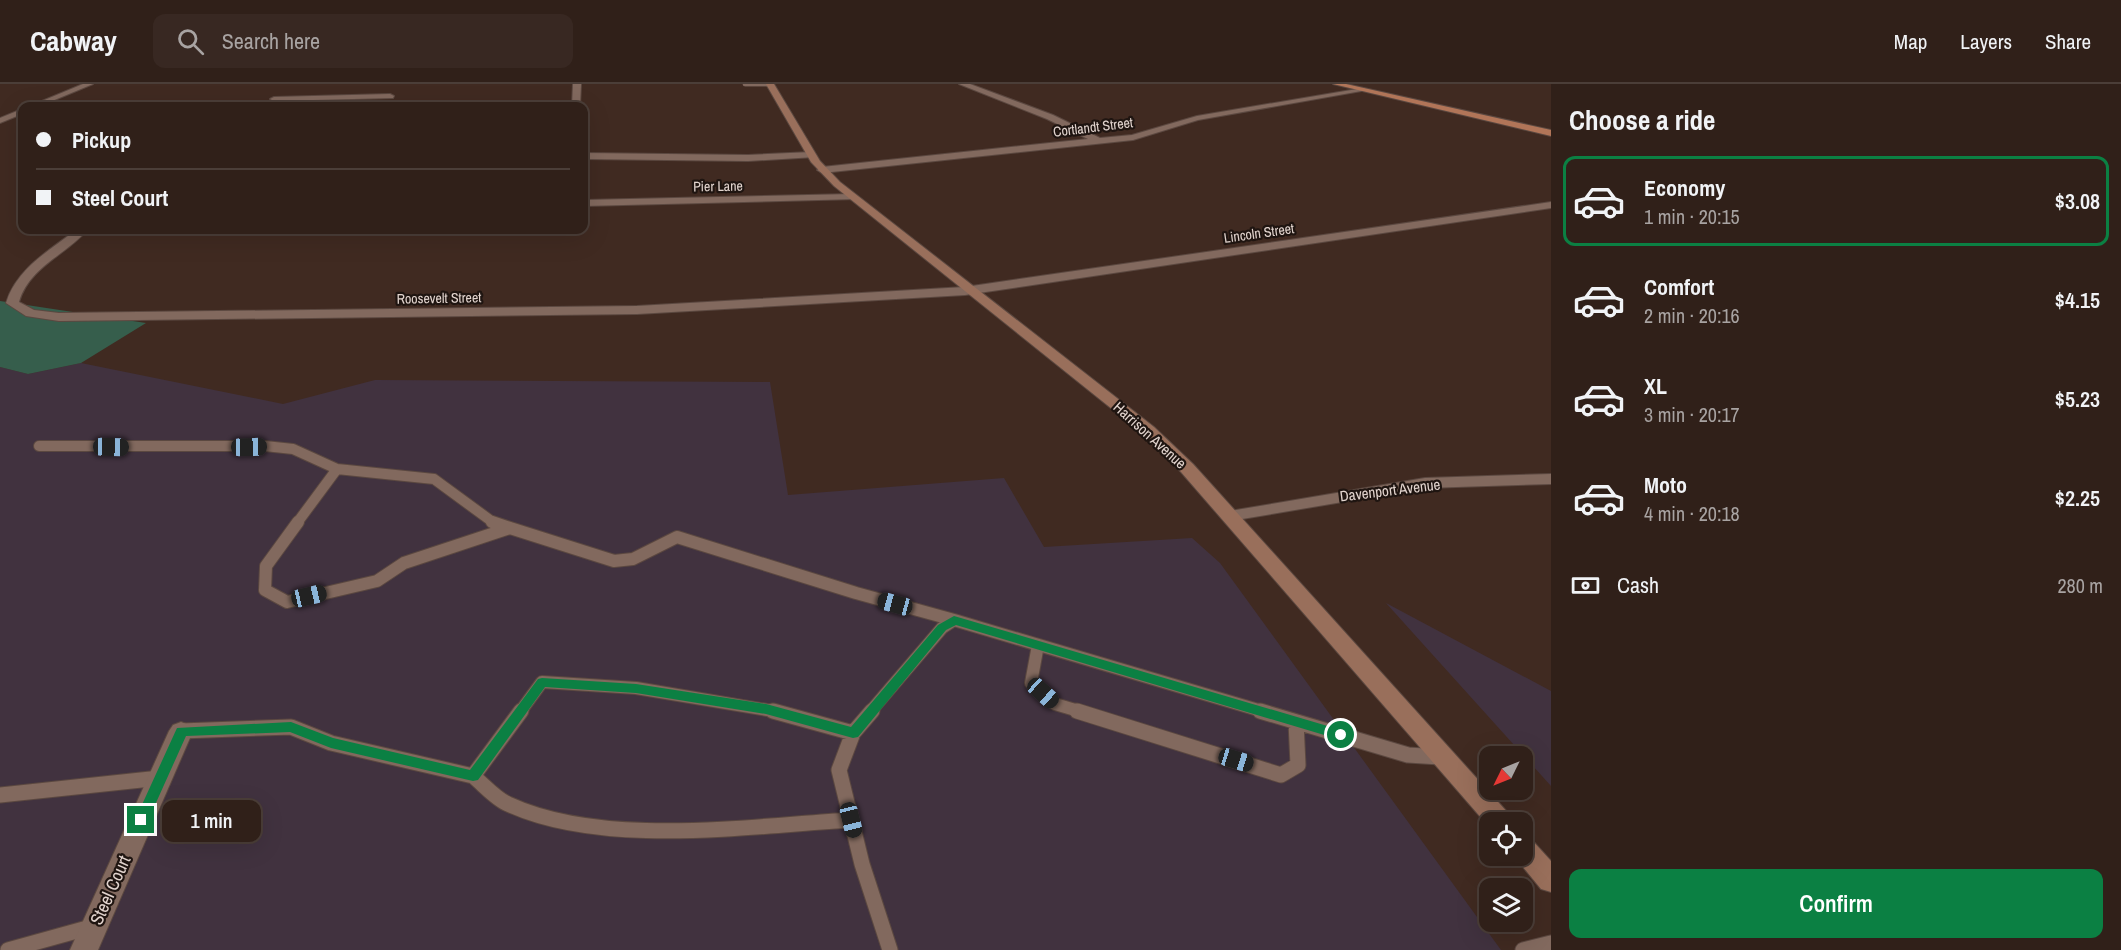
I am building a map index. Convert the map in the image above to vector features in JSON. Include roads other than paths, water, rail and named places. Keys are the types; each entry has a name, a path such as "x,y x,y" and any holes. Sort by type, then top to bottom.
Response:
{"main road":[{"path":"1337,84 1551,133"}],"street":[{"path":"44,102 89,84"},
{"path":"576,102 578,84"},
{"name":"Harrison Avenue","path":"771,84 822,170 1148,430 1187,468 1491,812"},
{"path":"963,84 1050,117 1099,141"},
{"name":"Cortlandt Street","path":"822,170 1099,141 1139,135 1197,118 1363,90"},
{"path":"274,99 392,96"},
{"path":"0,121 18,113"},
{"path":"588,156 748,158 812,155"},
{"name":"Pier Lane","path":"588,203 854,197"},
{"name":"Lincoln Street","path":"971,290 1551,205"},
{"name":"Roosevelt Street","path":"77,234 27,275 13,293 12,303 31,313 59,317 637,310 971,290"},
{"name":"Davenport Avenue","path":"1230,516 1425,483 1551,479"},
{"name":"Steel Court","path":"84,950 182,731"},
{"path":"1533,860 1551,880"}],"lane":[{"path":"751,96 746,85 771,84"},
{"path":"39,446 265,446 293,449 337,469 434,479 493,523 614,561 633,559 677,537 856,593 1408,755 1443,757"},
{"path":"337,469 266,566 266,590 287,602 377,580 404,563 511,528"},
{"path":"890,950 862,864 839,770 853,733 942,628 954,620"},
{"path":"1038,645 1031,683 1055,704 1281,775 1298,765 1296,722"},
{"path":"473,776 542,682 636,688 766,709 853,733"},
{"path":"182,731 291,727 331,743 473,776 507,804 576,826 666,831 851,820"},
{"path":"0,795 160,778"},
{"path":"8,950 94,926"},
{"path":"1523,950 1551,944"}]}
